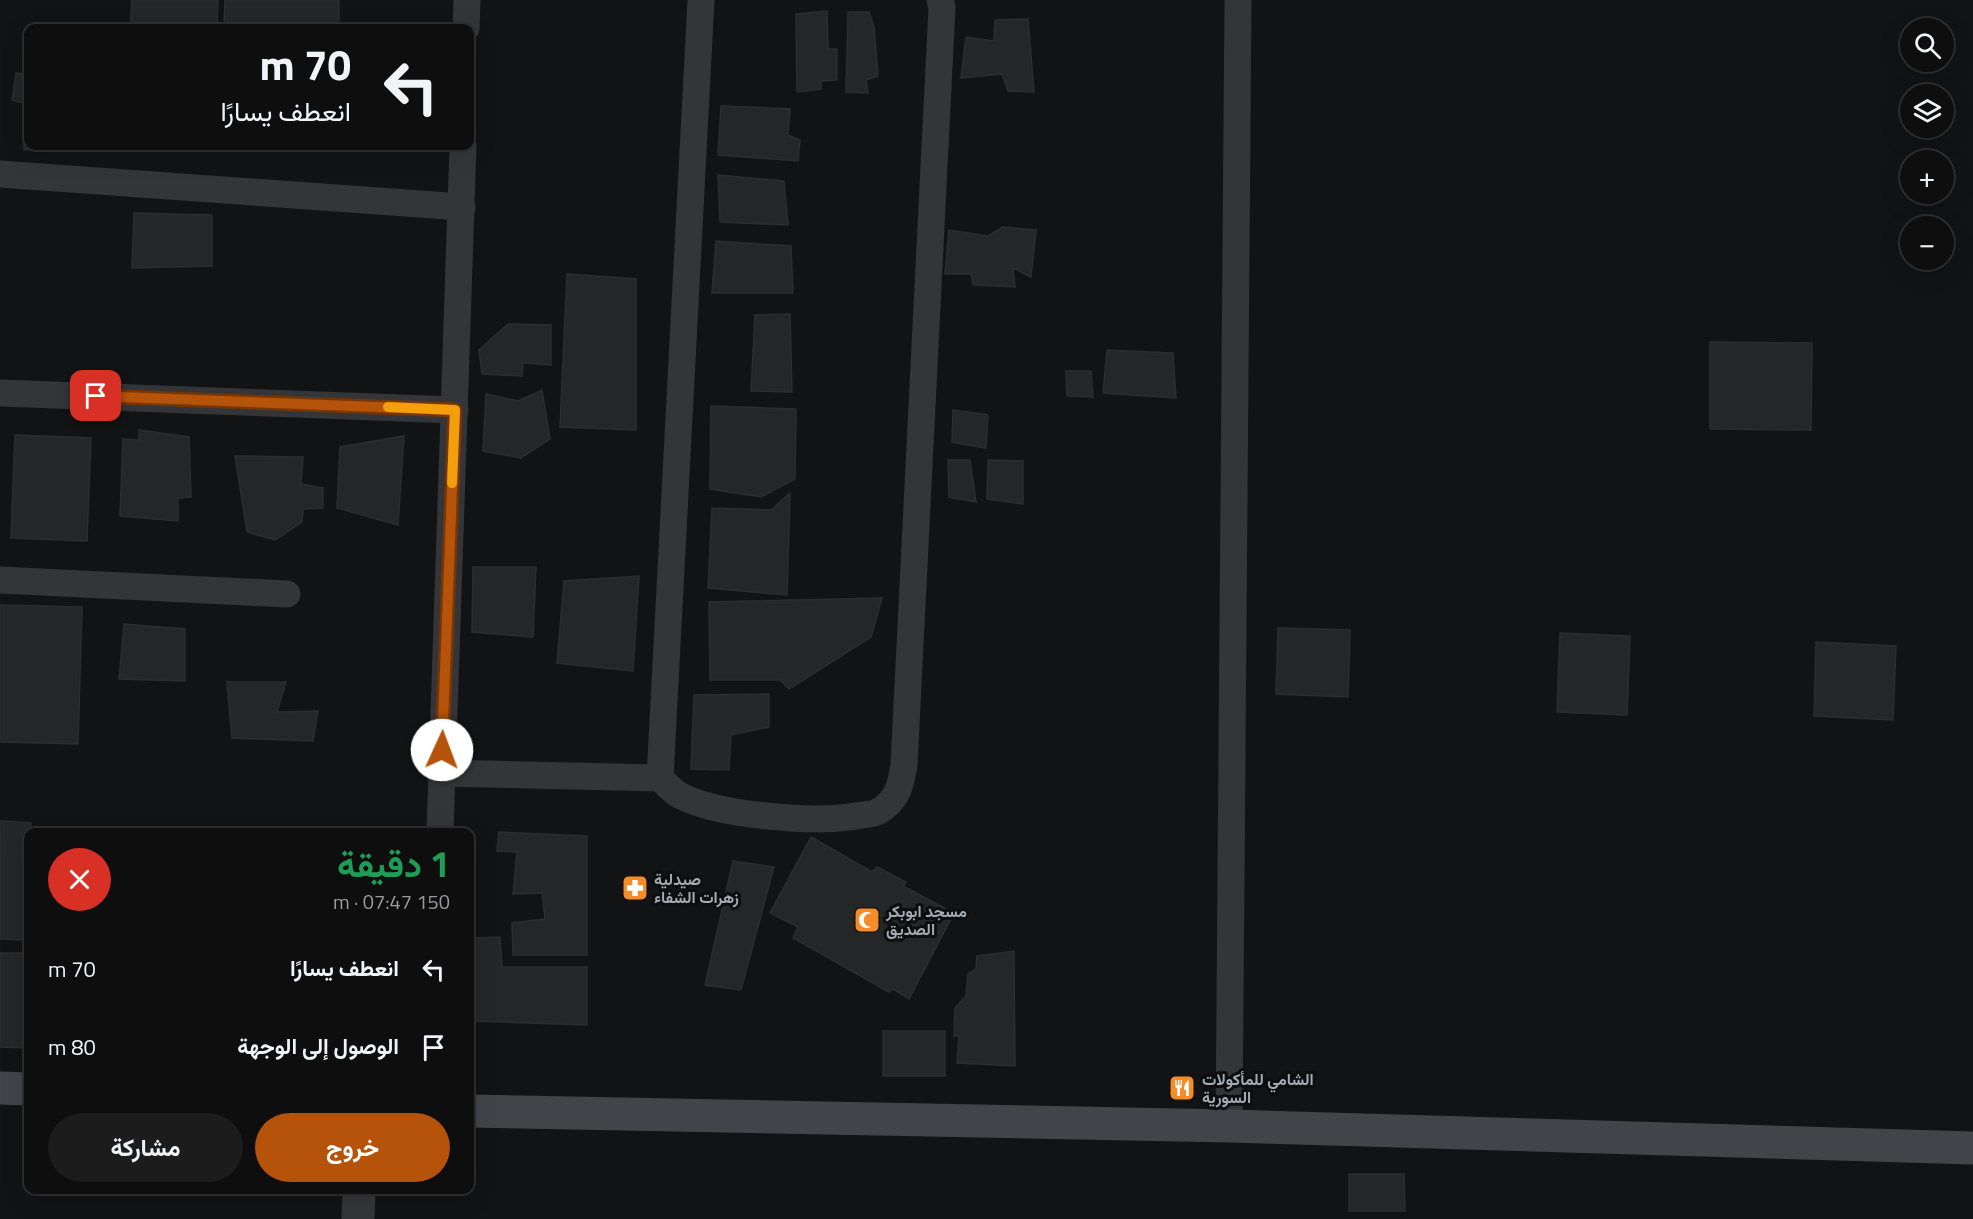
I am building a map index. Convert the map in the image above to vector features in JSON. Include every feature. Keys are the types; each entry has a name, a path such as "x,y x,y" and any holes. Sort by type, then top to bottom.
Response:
{"main road":[{"path":"0,1088 24,1089"},
{"path":"474,1111 1229,1126 1973,1148"}],"street":[{"path":"466,24 467,0"},
{"path":"701,0 660,778 681,796 709,806 759,815 804,819 849,818 878,812 894,799 901,784 904,765 942,7 940,0"},
{"path":"1229,1126 1238,0"},
{"path":"440,828 463,150"},
{"path":"0,174 462,207"},
{"path":"0,393 455,410"},
{"path":"0,580 286,594"},
{"path":"442,773 660,778"},
{"path":"358,1219 359,1194"}],"building":[{"path":"132,0 218,0 217,24 130,24"},
{"path":"225,0 339,0 339,24 224,24"},
{"path":"827,11 828,49 837,49 837,80 821,81 821,89 797,92 796,14"},
{"path":"848,12 869,12 874,27 878,76 866,80 868,93 846,92"},
{"path":"1028,19 1034,92 1008,91 1002,74 961,78 966,37 994,41 995,20"},
{"path":"16,73 24,74 24,150 23,103 12,100"},
{"path":"721,106 790,109 788,135 800,140 798,161 718,155"},
{"path":"718,175 784,181 788,225 720,222"},
{"path":"134,213 212,215 212,266 132,268"},
{"path":"1003,227 1036,230 1031,277 1013,268 1015,287 973,285 971,274 945,274 949,230 988,236"},
{"path":"716,241 791,246 793,293 712,293"},
{"path":"567,274 636,279 636,430 560,427"},
{"path":"790,314 792,392 751,391 755,315"},
{"path":"508,324 551,325 551,365 523,363 522,376 482,374 479,350"},
{"path":"1710,342 1812,343 1811,430 1710,429"},
{"path":"1107,350 1173,353 1176,398 1103,393"},
{"path":"1066,371 1091,371 1093,397 1067,396"},
{"path":"542,390 550,439 521,458 483,451 486,394 518,401"},
{"path":"711,406 796,409 795,479 761,497 710,489"},
{"path":"953,410 988,415 986,448 952,442"},
{"path":"139,430 189,437 191,497 178,498 178,521 120,516 123,439 139,440"},
{"path":"15,435 91,438 87,541 11,538"},
{"path":"404,436 398,525 337,508 340,447"},
{"path":"235,456 303,457 301,484 323,488 323,508 303,509 302,522 275,540 247,532"},
{"path":"948,460 970,460 976,502 949,497"},
{"path":"988,460 1023,461 1023,504 987,499"},
{"path":"790,493 787,595 708,588 712,508 771,510"},
{"path":"473,567 536,567 533,637 472,632"},
{"path":"639,576 633,671 557,663 564,581"},
{"path":"882,598 871,637 789,689 780,680 710,680 709,602"},
{"path":"0,605 82,607 78,744 0,742"},
{"path":"124,624 185,629 185,681 119,679"},
{"path":"1278,628 1350,630 1348,697 1276,694"},
{"path":"1560,633 1630,636 1627,715 1557,712"},
{"path":"1816,642 1896,646 1893,720 1814,716"},
{"path":"227,682 286,682 277,712 318,711 313,741 232,738"},
{"path":"769,694 769,727 731,735 729,770 691,769 694,695"},
{"path":"0,821 31,823 30,828 24,828 23,940 0,939"},
{"path":"499,832 587,836 587,955 513,955 512,923 545,919 542,893 513,894 517,852 497,851"},
{"name":"مسجد ابوبكر الصديق","path":"811,837 872,872 877,867 906,882 903,886 954,913 909,999 893,989 889,992 793,938 798,927 770,913"},
{"path":"733,861 774,867 741,990 705,985"},
{"path":"500,937 502,967 587,967 587,1025 474,1021 474,938"},
{"path":"1014,951 1015,1066 957,1063 959,1036 954,1036 955,1008 966,996 968,974 976,969 977,956"},
{"path":"0,953 24,953 24,1048 0,1047"},
{"path":"883,1031 945,1031 945,1076 883,1076"},
{"path":"1349,1174 1404,1174 1405,1211 1349,1211"}],"slow traffic":[{"path":"388,407 455,410 452,483"}],"place":[{"name":"صيدلية زهرات الشفاء","path":"635,888"},
{"name":"مسجد ابوبكر الصديق","path":"867,920"},
{"name":"الشامي للمأكولات السورية","path":"1182,1088"}],"route":[{"path":"96,396 455,410 442,750"}]}
